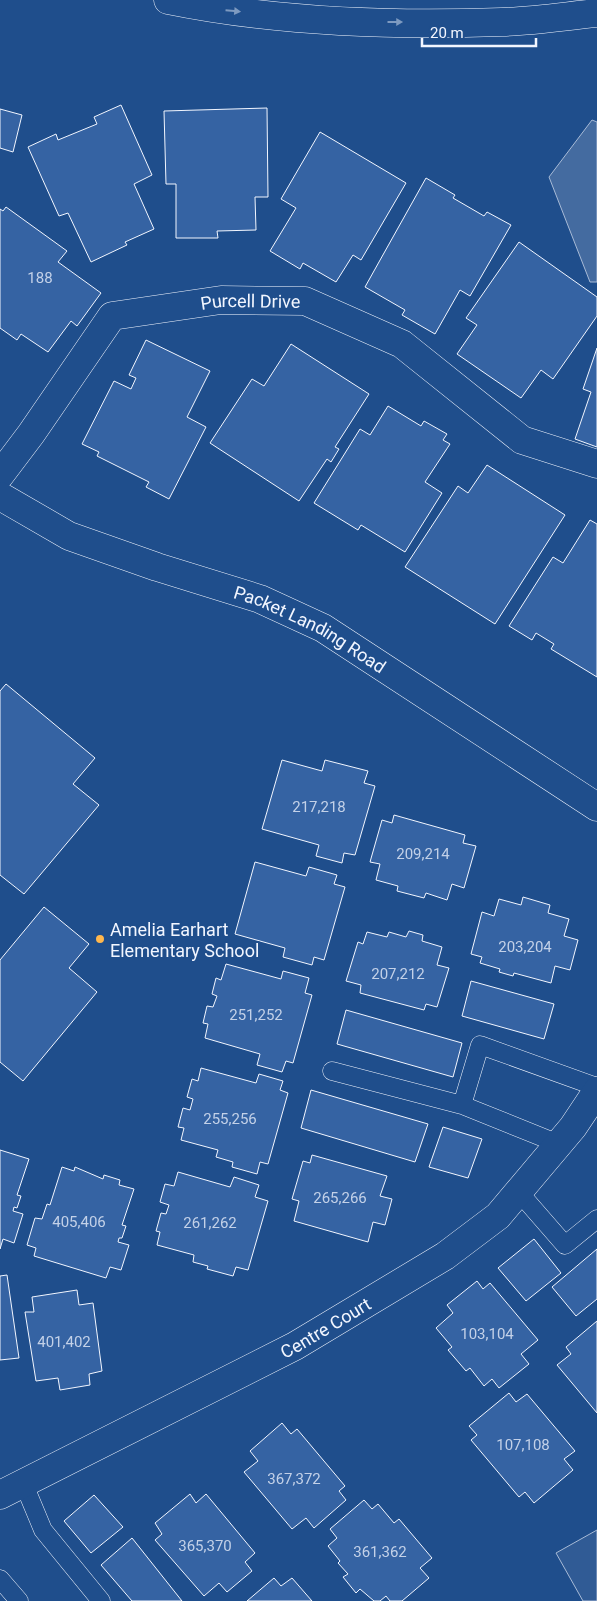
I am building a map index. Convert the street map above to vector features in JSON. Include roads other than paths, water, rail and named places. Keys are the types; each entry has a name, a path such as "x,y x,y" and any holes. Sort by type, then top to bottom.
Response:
{"street":[{"path":"168,0 217,10 360,22 503,22 597,13"},
{"name":"Purcell Drive","path":"0,475 31,434 112,316 221,300 305,301 402,344 522,440 597,464"},
{"name":"Packet Landing Road","path":"0,496 69,536 156,567 260,599 323,628 597,807"},
{"name":"Centre Court","path":"12,1488 225,1383 311,1337 445,1256 498,1216 559,1144 597,1089"}],"lane":[{"path":"462,1106 480,1045 597,1089"},
{"path":"332,1071 462,1106 559,1144"},
{"path":"518,1191 565,1245 597,1219"},
{"path":"12,1488 43,1530 101,1601"},
{"path":"0,1578 19,1601"}],"place":[{"name":"Amelia Earhart Elementary School","path":"100,939"}]}
